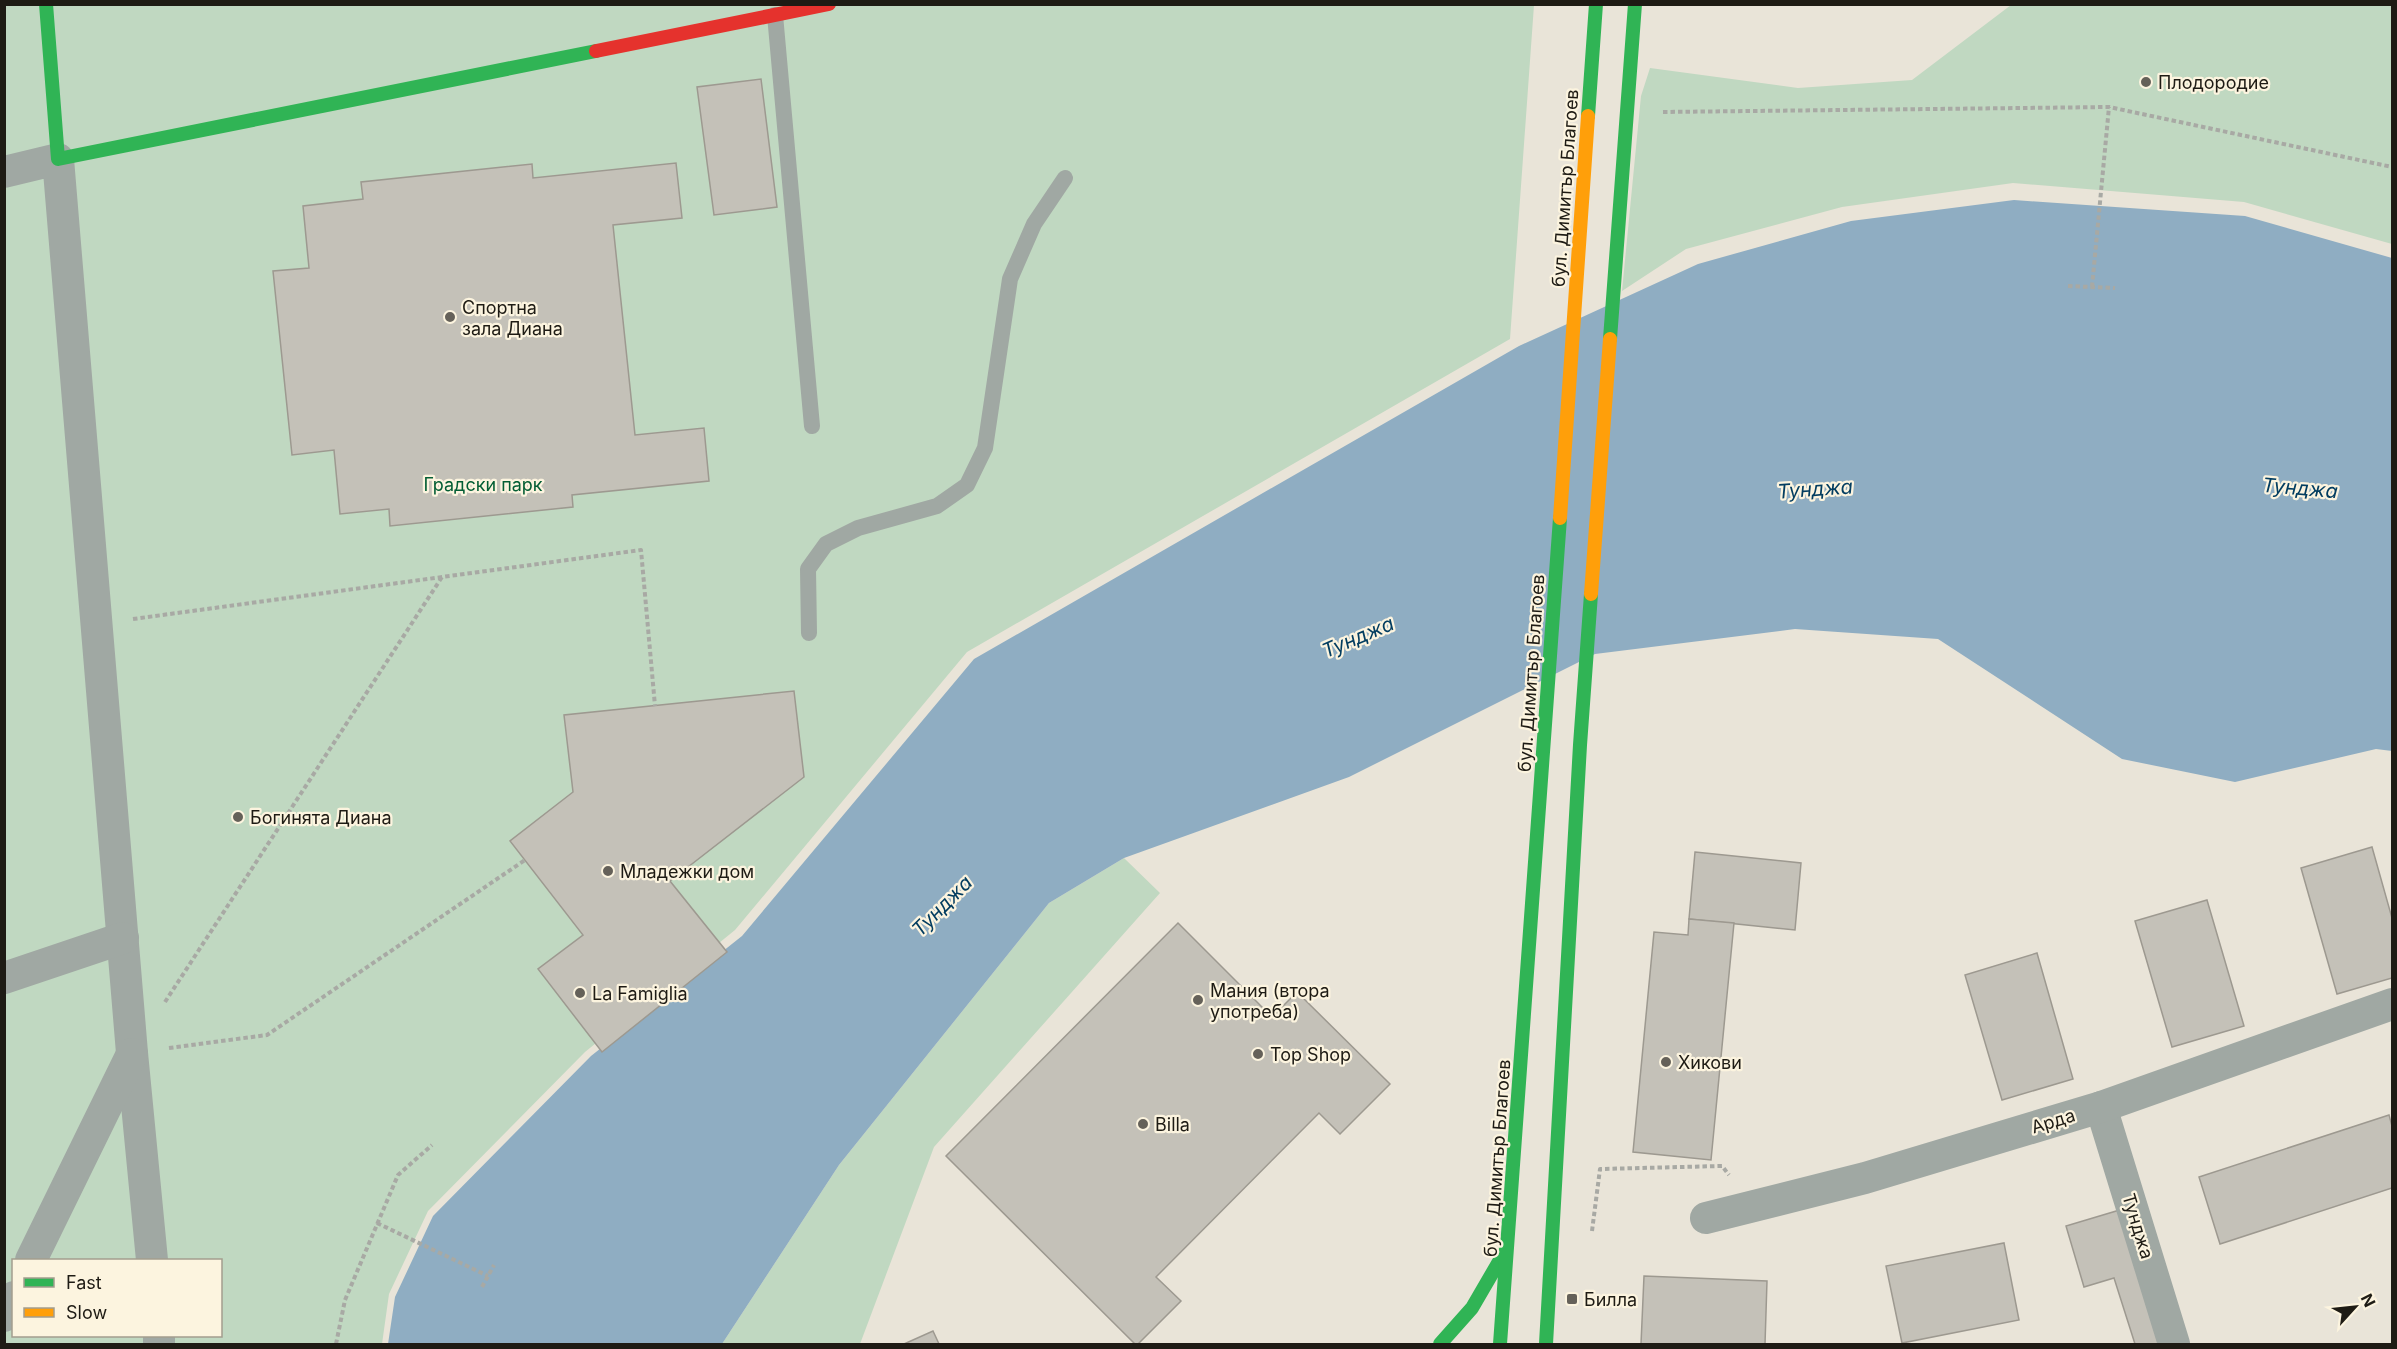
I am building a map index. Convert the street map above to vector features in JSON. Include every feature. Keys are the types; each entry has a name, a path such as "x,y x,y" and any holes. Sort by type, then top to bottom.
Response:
{"main road":[{"path":"46,4 58,159 829,4"},
{"name":"бул. Димитър Благоев","path":"1500,1344 1509,1244 1596,4"},
{"path":"1546,1344 1580,745 1635,4"},
{"path":"1440,1344 1472,1308 1509,1244"}],"street":[{"path":"4,172 58,159 132,1053 152,1259"},
{"path":"4,978 123,938"},
{"name":"Арда","path":"1720,1214 1865,1178 2101,1107 2392,1004"},
{"path":"31,1259 132,1053"},
{"name":"Тунджа","path":"2101,1107 2174,1344"},
{"path":"4,1316 12,1302"}],"lane":[{"path":"775,15 812,426"},
{"path":"809,633 808,569 826,544 858,528 938,506 967,485 985,448 1010,279 1034,224 1065,178"}],"path":[{"path":"1626,113 2109,107 2392,167"},
{"path":"2092,286 2109,107"},
{"path":"2068,286 2115,288"},
{"path":"96,624 641,550 655,705"},
{"path":"164,1003 442,577"},
{"path":"132,1053 267,1035 525,860"},
{"path":"336,1344 345,1300 398,1175 432,1145"},
{"path":"1553,1240 1592,1238 1600,1169 1722,1167 1728,1173 1720,1214"},
{"path":"377,1223 488,1276"},
{"path":"482,1287 494,1265"}],"green space":[{"name":"Градски парк","path":"5,5 1534,5 1510,339 967,652 735,930 585,1052 428,1211 389,1294 382,1344 5,1344"},
{"path":"2011,5 2392,5 2392,244 2244,202 2013,183 1842,207 1686,249 1622,291 1641,96 1650,68 1798,88 1912,80"},
{"path":"1124,858 1160,893 934,1147 860,1344 722,1344 839,1165 1049,903"}],"water":[{"path":"2014,200 2245,216 2392,258 2392,751 2376,749 2235,782 2122,759 1938,639 1795,629 1595,654 1349,777 1124,858 1049,903 839,1165 722,1344 388,1344 395,1297 433,1216 591,1056 742,936 974,659 1519,346 1698,264 1851,221"}],"building":[{"path":"761,79 777,207 714,215 697,87"},
{"name":"Спортна зала Диана","path":"676,163 682,218 613,225 635,435 704,428 709,481 572,495 573,507 390,526 389,509 340,514 334,450 292,455 273,271 309,268 303,206 363,199 361,182 532,164 533,178"},
{"name":"Младежки дом","path":"794,691 804,777 670,881 727,952 602,1052 538,969 583,935 510,841 573,792 564,715"},
{"path":"2372,847 2392,918 2392,978 2337,994 2301,868"},
{"path":"1695,852 1801,863 1795,930 1689,919"},
{"path":"2207,900 2244,1026 2172,1047 2135,921"},
{"path":"1689,919 1734,923 1711,1160 1633,1152 1654,932 1688,935"},
{"name":"Billa","path":"1178,923 1272,1017 1297,992 1390,1084 1340,1134 1319,1113 1156,1277 1181,1301 1138,1344 1135,1344 946,1156"},
{"path":"2037,953 2073,1079 2002,1100 1965,975"},
{"path":"2389,1115 2392,1126 2392,1188 2220,1244 2199,1177"},
{"path":"2123,1209 2164,1344 2135,1344 2114,1278 2084,1287 2066,1226"},
{"path":"2004,1243 2019,1320 1902,1343 1886,1266"},
{"path":"1644,1276 1767,1281 1765,1344 1641,1344"},
{"path":"933,1331 939,1344 904,1344"}],"traffic: fast":[{"path":"46,4 58,159 596,51"},
{"path":"1588,116 1596,4"},
{"path":"1610,339 1635,4"},
{"path":"1500,1344 1560,518"},
{"path":"1546,1344 1580,745 1591,594"},
{"path":"1440,1344 1472,1308 1504,1253"}],"traffic: slow":[{"path":"1560,518 1588,116"},
{"path":"1591,594 1610,339"}],"traffic: jam":[{"path":"596,51 829,4"}],"place":[{"name":"Плодородие","path":"2146,82"},
{"name":"Спортна зала Диана","path":"450,317"},
{"name":"Богинята Диана","path":"238,817"},
{"name":"Младежки дом","path":"608,871"},
{"name":"La Famiglia","path":"580,993"},
{"name":"Мания (втора употреба)","path":"1198,1000"},
{"name":"Top Shop","path":"1258,1054"},
{"name":"Хикови","path":"1666,1062"},
{"name":"Billa","path":"1143,1124"},
{"name":"Билла","path":"1572,1299"}]}
